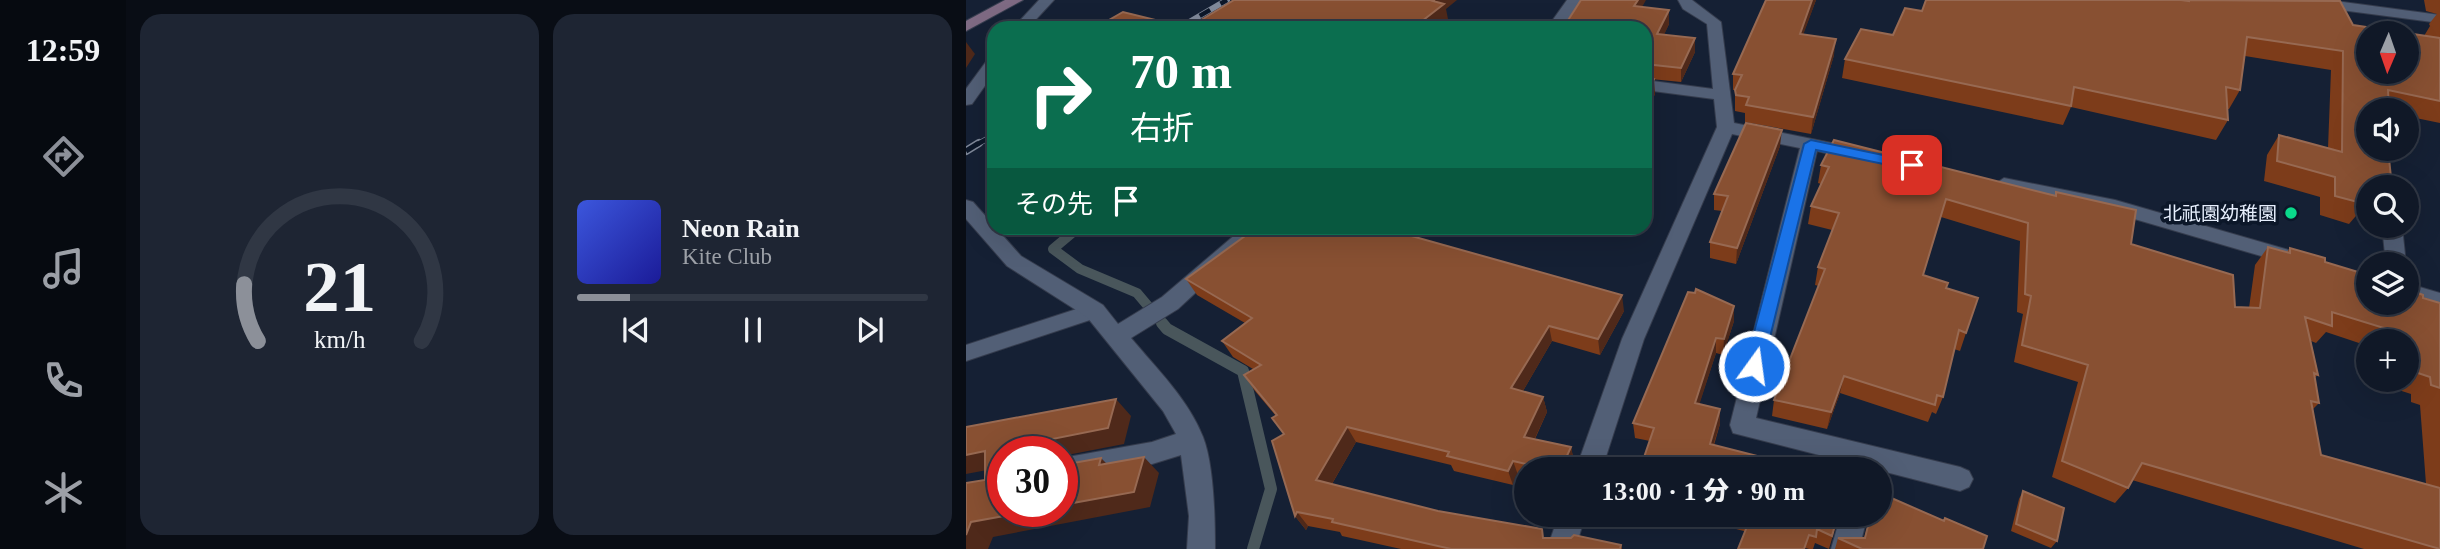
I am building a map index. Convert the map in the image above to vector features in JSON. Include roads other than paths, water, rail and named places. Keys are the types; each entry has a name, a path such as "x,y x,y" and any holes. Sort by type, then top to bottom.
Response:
{"main road":[{"path":"966,27 1016,0"}],"street":[{"path":"1027,21 1047,0"},
{"path":"1559,21 1574,0"},
{"path":"1593,457 1633,339 1726,127 1714,22 1688,6 1685,0"},
{"path":"2295,0 2440,19"},
{"path":"966,100 987,72"},
{"path":"1652,86 1722,95"},
{"path":"1726,127 1877,158"},
{"path":"1811,144 1742,425 1849,457"},
{"path":"1983,180 2115,207 2315,265"},
{"path":"966,207 987,231"},
{"path":"991,235 1014,261 1095,311 1172,404 1192,440 1202,516 1201,549"},
{"path":"1116,336 1170,303 1247,235"},
{"path":"2419,294 2440,300"},
{"path":"1078,467 1152,453 1192,440"},
{"path":"1892,467 1960,479"},
{"path":"1561,549 1569,527"},
{"path":"1845,549 1851,527"}],"lane":[{"path":"966,353 1095,311"}],"waterway":[{"path":"1070,235 1053,249 1080,269 1137,293 1164,325"},
{"path":"1162,323 1167,329 1243,371 1271,489 1253,549"}],"railway":[{"path":"1191,21 1227,0"},
{"path":"976,145 987,139"},
{"path":"966,151 979,143"}],"place":[{"name":"北祇園幼稚園","path":"2291,213"}]}
